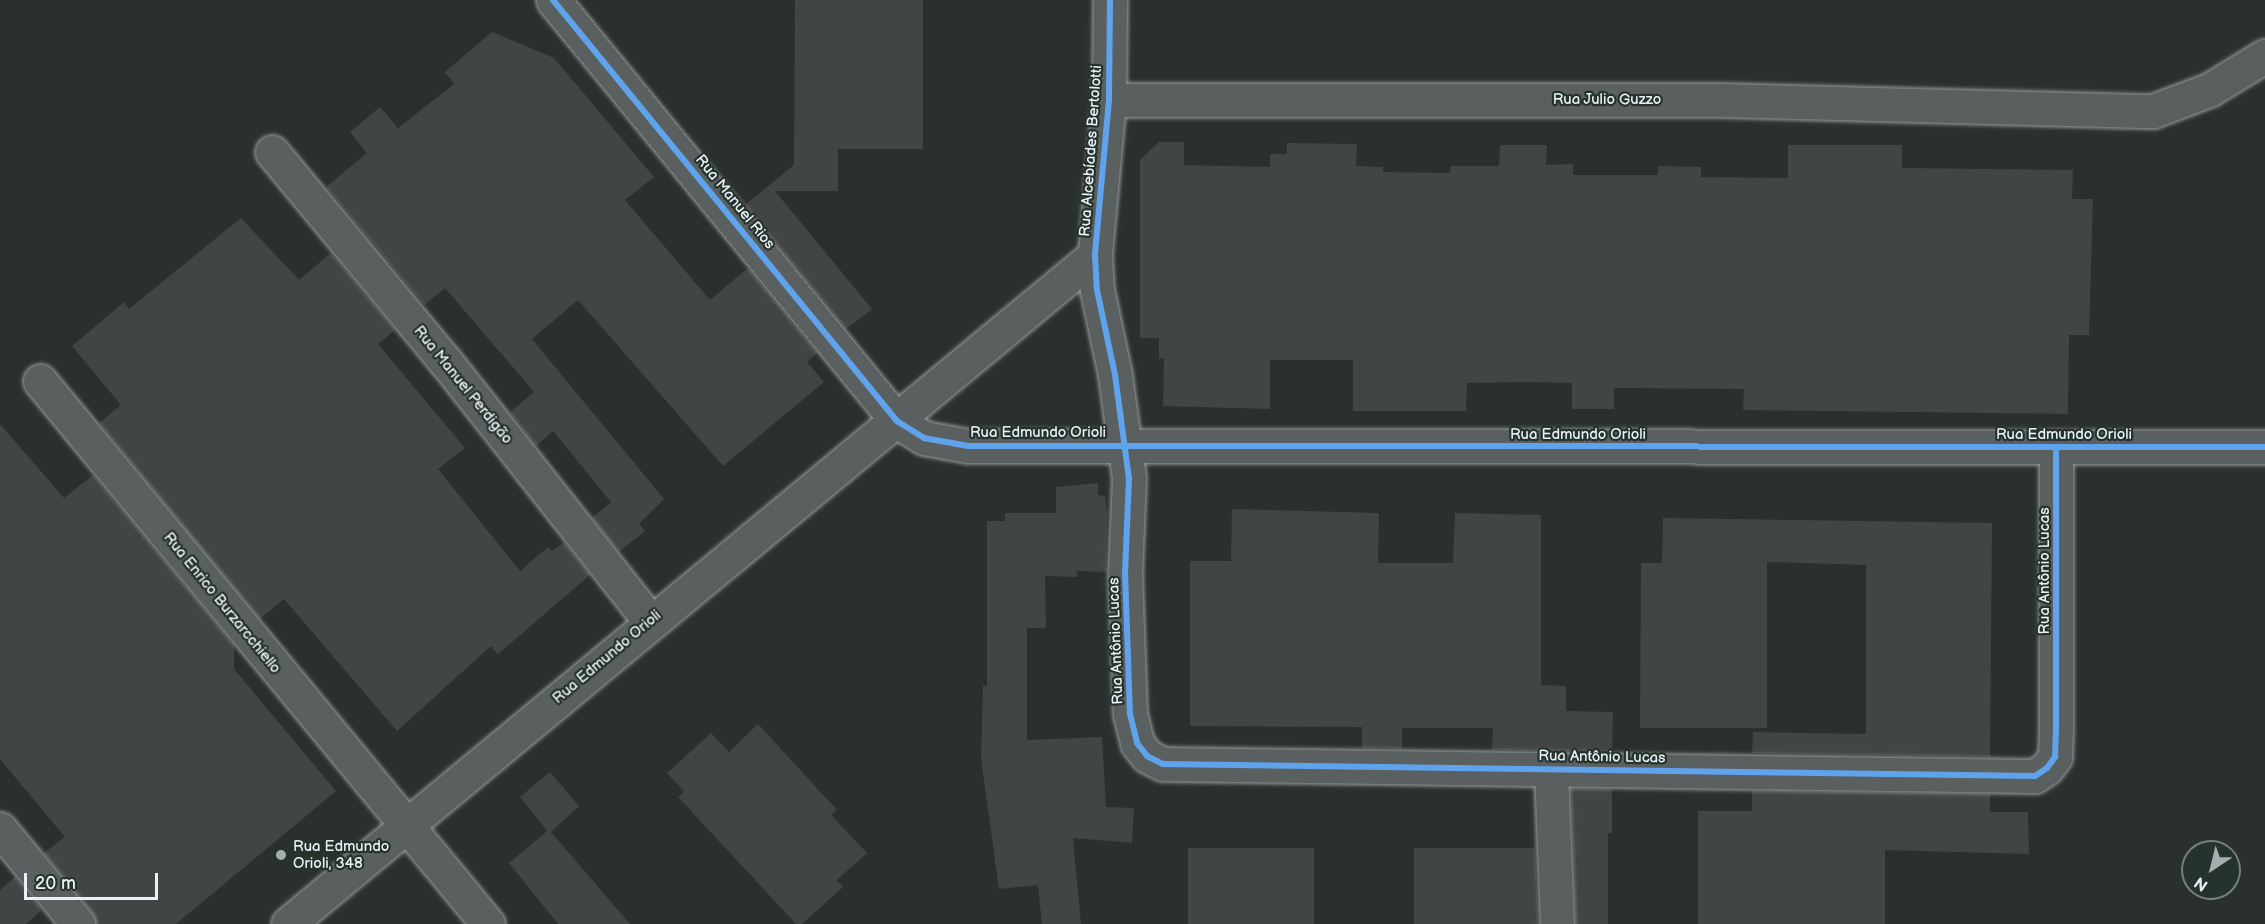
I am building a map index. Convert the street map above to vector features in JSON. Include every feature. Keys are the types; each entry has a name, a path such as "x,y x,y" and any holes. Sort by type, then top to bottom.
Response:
{"street":[{"name":"Rua Manuel Rios","path":"553,0 897,421"},
{"name":"Rua Alcebíades Bertolotti","path":"1110,0 1109,100 1095,255 1097,290 1126,445"},
{"name":"Rua Julio Guzzo","path":"1109,100 1721,100 2153,111 2177,104 2265,56"},
{"name":"Rua Manuel Perdigão","path":"272,153 446,362 650,621"},
{"path":"897,421 1095,255"},
{"name":"Rua Enrico Burzarcchiello","path":"40,381 488,924"},
{"name":"Rua Edmundo Orioli","path":"288,924 650,621 897,421 924,438 968,446 2265,447"},
{"name":"Rua Antônio Lucas","path":"1126,445 1130,714 1137,743 1147,756 1180,767 1551,769 2035,776 2047,768 2055,757 2056,447"},
{"path":"1551,769 1557,924"},
{"path":"0,829 78,924"}],"building":[{"path":"795,0 923,0 923,149 838,149 838,191 775,191 872,309 846,329 745,205 794,165"},
{"path":"492,32 554,58 654,177 625,200 710,300 748,268 817,353 807,362 824,382 723,466 578,300 532,339 664,499 639,524 645,531 619,552 592,518 611,502 553,431 536,446 510,412 534,392 445,288 424,305 326,187 367,153 350,132 380,107 398,128 454,84 445,72"},
{"path":"1159,142 1184,142 1184,165 1270,167 1270,154 1287,154 1287,143 1357,144 1356,166 1383,167 1383,172 1450,173 1451,166 1499,166 1500,145 1547,145 1546,165 1573,164 1573,175 1658,175 1658,166 1701,167 1701,177 1788,178 1788,145 1902,145 1902,168 2073,170 2072,199 2093,199 2089,335 2069,335 2068,414 1743,410 1744,389 1614,388 1614,409 1572,409 1572,383 1528,382 1467,383 1466,411 1353,411 1353,360 1270,360 1270,409 1163,406 1164,358 1159,359 1159,338 1140,338 1140,160"},
{"path":"241,218 299,280 331,253 395,330 378,344 465,448 438,469 520,571 548,547 552,551 564,542 590,575 498,654 491,646 397,731 284,599 260,619 99,423 121,405 72,346 124,302 129,309"},
{"path":"0,424 64,498 93,475 234,645 234,669 336,791 176,924 96,924 92,912 44,853 65,837 0,759"},
{"path":"1098,483 1098,495 1105,496 1107,513 1106,572 1077,571 1077,577 1045,576 1046,628 1027,628 1027,740 1102,737 1106,807 1134,808 1132,843 1073,838 1081,924 1042,924 1038,885 999,889 981,759 983,686 987,686 987,521 1005,521 1005,513 1056,513 1056,487"},
{"path":"1232,509 1379,513 1378,563 1453,563 1455,513 1541,515 1541,685 1566,686 1566,711 1613,712 1612,751 1492,750 1493,728 1402,728 1402,749 1362,748 1362,727 1190,726 1190,561 1231,561"},
{"path":"1663,518 1992,523 1990,757 1752,753 1753,732 1866,734 1866,565 1767,562 1767,728 1640,728 1641,563 1662,563"},
{"path":"758,724 837,810 831,815 867,853 837,880 843,887 802,924 796,924 678,797 684,791 667,773 711,733 729,752"},
{"path":"550,772 579,806 551,832 630,924 558,924 509,863 547,831 520,797"},
{"path":"1571,788 1612,789 1612,833 1608,833 1608,924 1576,924"},
{"path":"1752,791 1990,794 1990,812 2028,812 2029,854 1885,850 1885,924 1698,924 1698,811 1752,811"},
{"path":"1188,848 1314,848 1314,924 1188,924"},
{"path":"1414,848 1535,848 1538,924 1414,924"},
{"path":"15,877 42,910 26,924 0,924 0,890"}],"cycle path":[{"path":"553,0 897,421 924,438 968,446 2265,447"},
{"path":"1110,0 1109,100 1095,255 1097,290 1115,375 1129,478 1125,572 1130,714 1137,743 1147,756 1163,764 2035,776 2047,768 2055,757 2056,447"}],"place":[{"name":"Rua Edmundo Orioli, 348","path":"281,855"}]}
